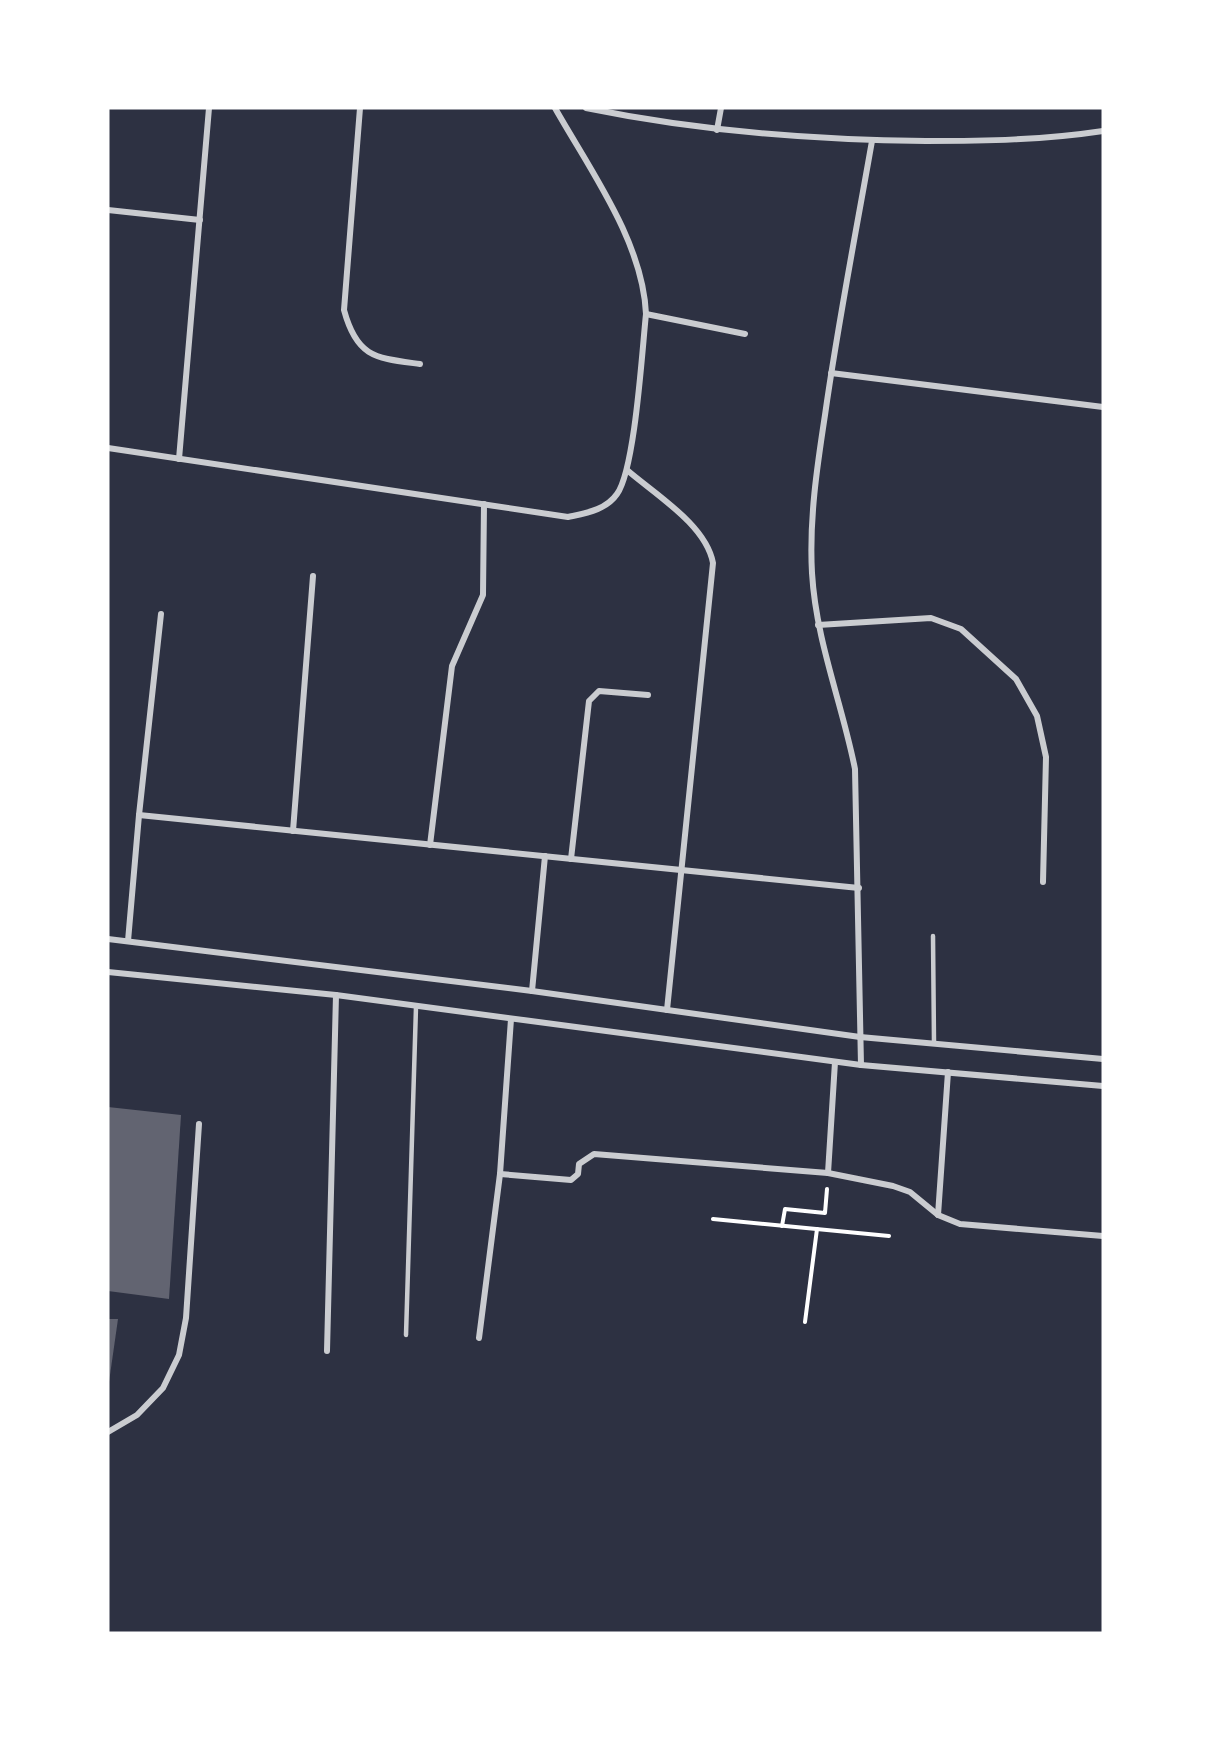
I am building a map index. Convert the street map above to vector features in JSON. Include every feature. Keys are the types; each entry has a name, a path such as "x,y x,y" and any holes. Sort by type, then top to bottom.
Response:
{"street":[{"path":"179,459 209,108"},
{"path":"360,108 344,310 350,335 367,352 389,360 420,364"},
{"path":"108,448 568,517 596,511 617,495 627,471 646,314 640,268 631,244 555,108"},
{"path":"586,108 717,130 872,141 1029,140 1103,131"},
{"path":"717,130 721,108"},
{"path":"861,1065 855,769 847,728 818,626 812,573 813,510 831,373 872,141"},
{"path":"108,210 200,220"},
{"path":"646,314 745,334"},
{"path":"831,373 1103,406"},
{"path":"627,471 698,530 708,545 713,563 667,1010"},
{"path":"430,844 452,666 483,595 484,504"},
{"path":"293,831 313,576"},
{"path":"128,941 160,614"},
{"path":"818,626 931,618 961,629 1016,679 1037,716 1046,757 1042,882"},
{"path":"571,859 589,701 599,691 648,695"},
{"path":"139,815 859,888"},
{"path":"532,991 545,856"},
{"path":"108,939 532,991 860,1037 1103,1059"},
{"path":"108,972 336,995 861,1065 1103,1086"},
{"path":"327,1351 336,995"},
{"path":"479,1338 500,1174 511,1018"},
{"path":"828,1173 836,1062"},
{"path":"938,1215 948,1072"},
{"path":"108,1432 137,1415 163,1388 179,1355 186,1318 199,1124"},
{"path":"500,1174 571,1180 578,1174 579,1164 594,1154 828,1173 893,1186 910,1192 938,1215 960,1224 1103,1236"}],"lane":[{"path":"933,936 934,1043"},
{"path":"406,1335 416,1007"}],"path":[{"path":"782,1226 784,1209 825,1213 828,1173"},
{"path":"713,1219 889,1236"},
{"path":"805,1322 817,1229"}],"building":[{"path":"108,1107 181,1115 169,1299 108,1291"},
{"path":"108,1319 118,1319 109,1382 108,1382"}]}
